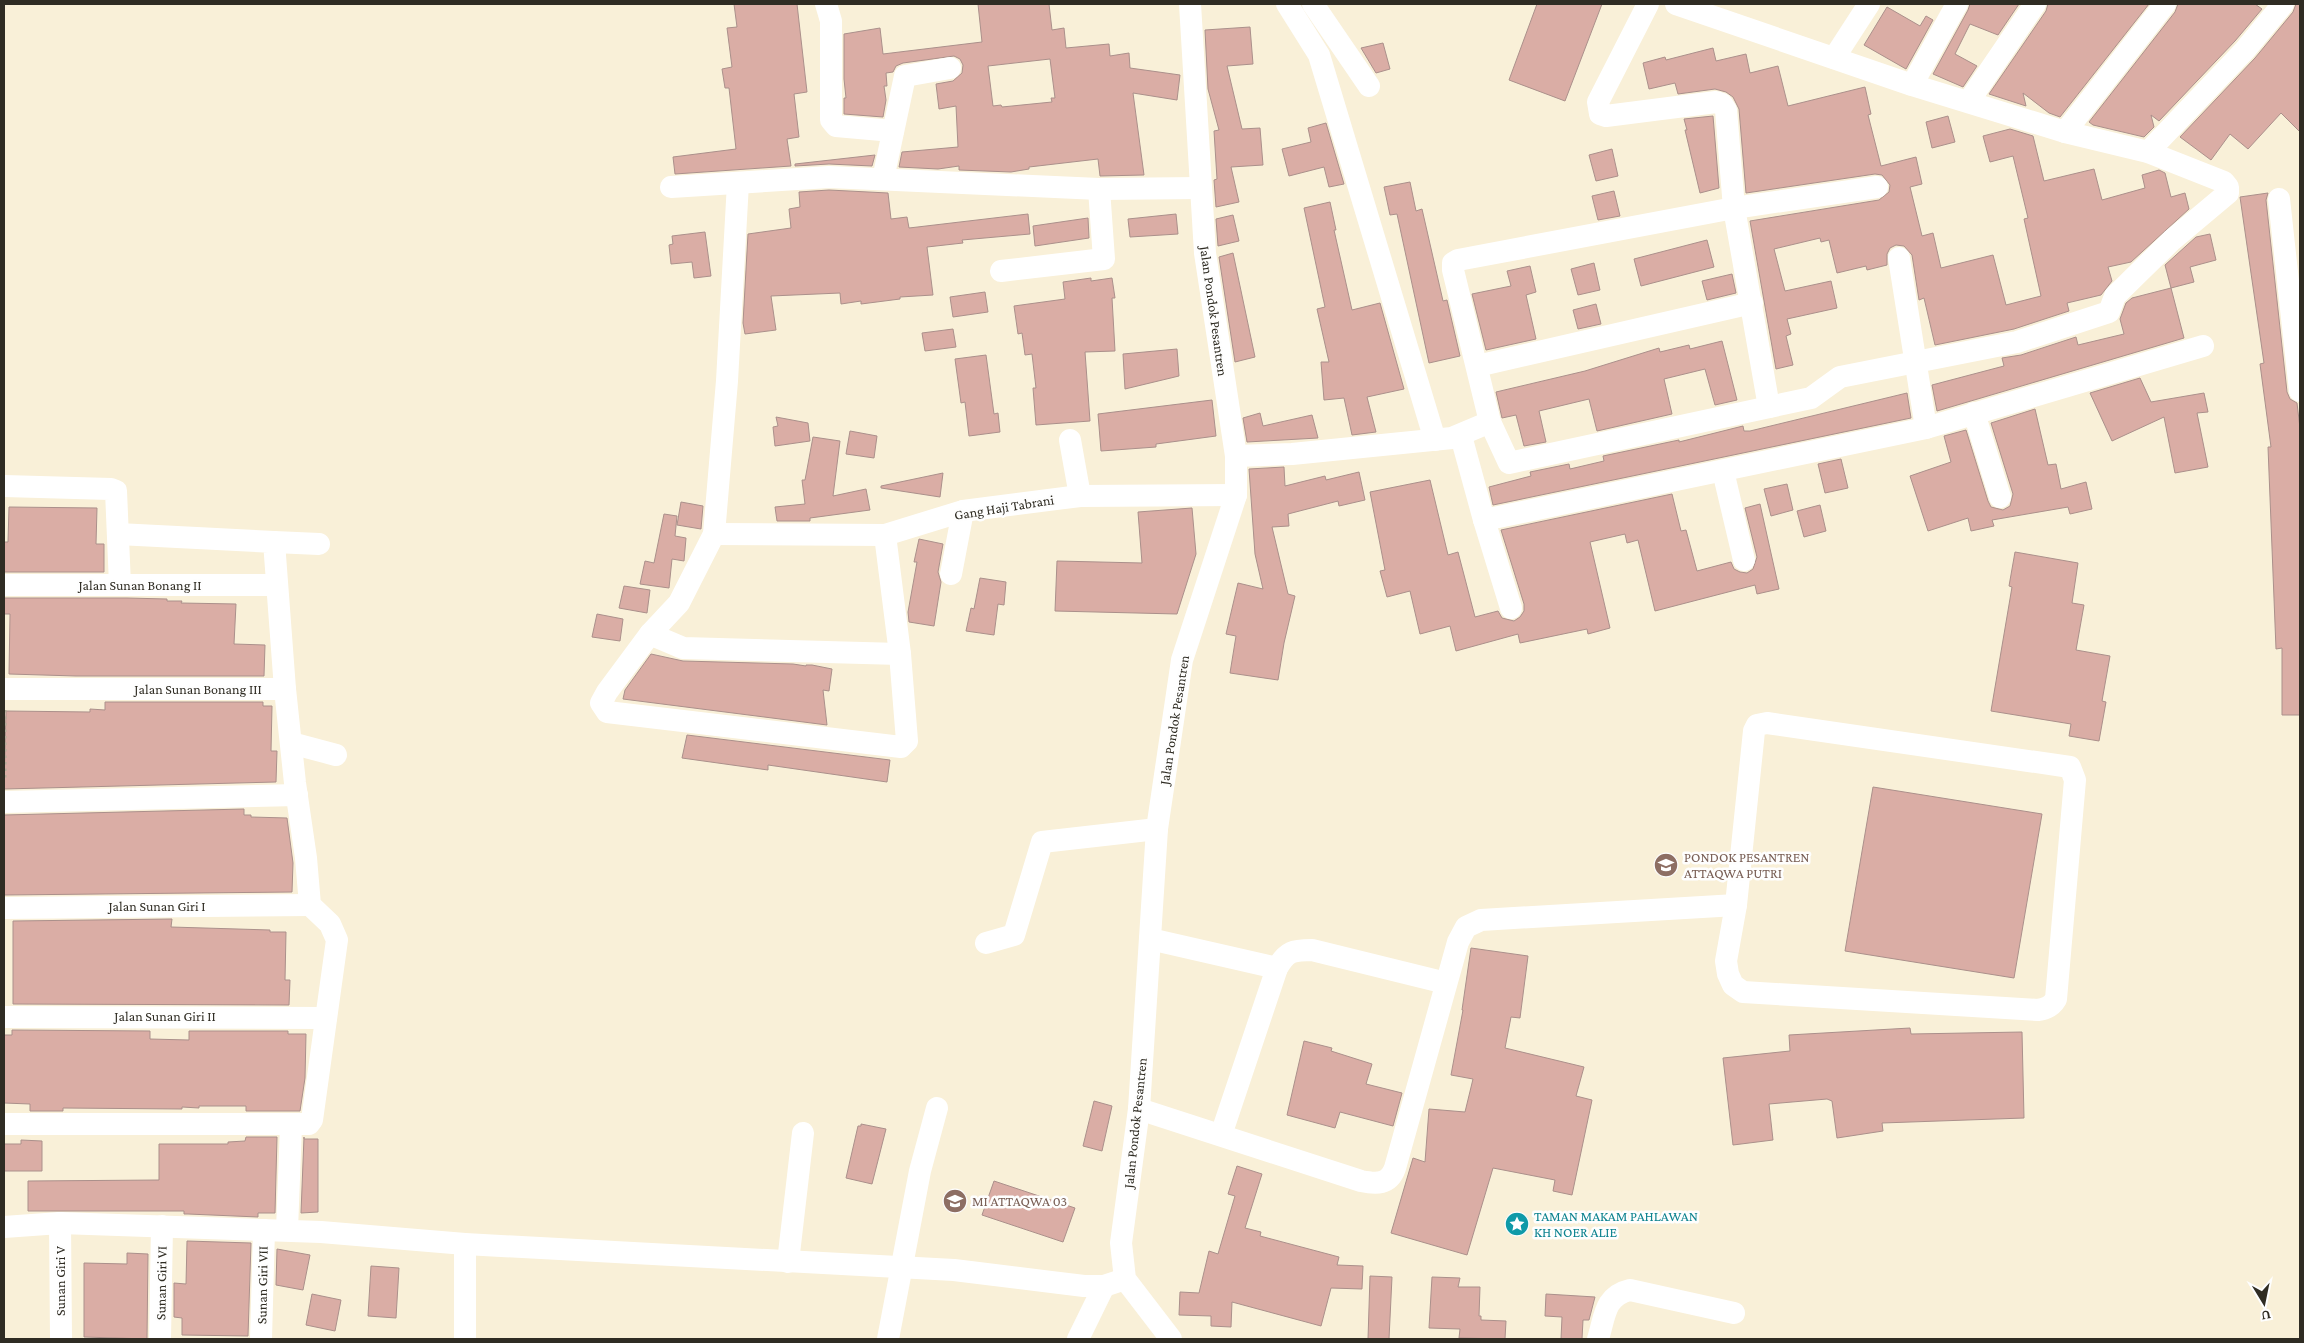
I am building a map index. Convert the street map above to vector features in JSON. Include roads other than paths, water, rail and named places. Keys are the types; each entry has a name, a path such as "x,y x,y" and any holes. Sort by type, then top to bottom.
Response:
{"street":[{"path":"826,4 831,21 831,120 836,126 893,131"},
{"name":"Jalan Pondok Pesantren","path":"1125,1279 1121,1243 1139,1109 1157,829 1182,660 1236,495 1236,456 1205,253 1190,4"},
{"path":"1287,4 1319,55 1447,438 1484,520 1511,608"},
{"path":"1313,4 1369,86"},
{"path":"1648,4 1598,102 1597,109 1600,114 1606,116 1716,102 1722,104 1726,110 1734,208 1769,407"},
{"path":"1676,4 1912,85 2065,132 2148,152 2224,182 2228,187 2228,193 2172,240 2115,296 2110,310 2016,342 1840,377 1811,398 1509,463 1490,422 1453,270 1456,261 1734,208 1877,187"},
{"path":"1834,58 1870,4"},
{"path":"1912,85 1957,4"},
{"path":"1969,101 2035,4"},
{"path":"2065,132 2165,4"},
{"path":"2148,152 2245,50 2283,4"},
{"path":"883,179 905,76 950,68"},
{"path":"671,187 829,177 1099,189 1201,188"},
{"path":"738,183 727,381 714,534 679,603 650,634 601,703 608,712 901,746 907,741 900,654 885,535"},
{"path":"1000,271 1104,259 1099,189"},
{"path":"2279,199 2292,258 2300,391"},
{"path":"1899,258 1926,428"},
{"path":"1477,366 1752,303"},
{"path":"1484,520 1926,428 2203,346"},
{"path":"1974,413 2000,496"},
{"path":"1236,456 1292,454 1447,438 1490,422"},
{"path":"1070,440 1080,496"},
{"path":"1723,470 1744,560"},
{"path":"4,486 114,490 118,496 120,585"},
{"name":"Gang Haji Tabrani","path":"714,534 885,535 963,511 1080,496 1236,495"},
{"path":"951,574 963,511"},
{"path":"118,534 319,544"},
{"path":"4,1124 291,1126 306,1125 312,1120 337,940 330,924 310,905 285,688 274,542"},
{"name":"Jalan Sunan Bonang II","path":"4,585 277,585"},
{"path":"650,634 683,648 900,654"},
{"name":"Jalan Sunan Bonang III","path":"4,688 285,688"},
{"path":"1767,723 2070,767 2074,773 2075,780 2056,999 2045,1009 1743,992 1733,985 1728,974 1726,961 1736,905 1754,732 1758,725 1767,723"},
{"path":"291,743 336,755"},
{"path":"5,802 297,795"},
{"path":"986,943 1014,935 1042,842 1157,829"},
{"name":"Jalan Sunan Giri I","path":"4,908 310,905"},
{"path":"1139,1109 1378,1184 1390,1178 1395,1168 1446,983 1461,934 1466,927 1481,920 1736,905"},
{"path":"1150,938 1277,968"},
{"path":"1221,1135 1277,968 1282,959 1294,950 1312,950 1446,983"},
{"name":"Jalan Sunan Giri II","path":"4,1016 326,1018"},
{"path":"888,1339 920,1171 937,1108"},
{"path":"287,1230 291,1126"},
{"path":"788,1262 803,1133"},
{"path":"4,1227 60,1223 287,1230 465,1244 954,1270 1054,1283 1104,1286 1125,1279 1171,1339"},
{"name":"Sunan Giri V","path":"60,1223 61,1339"},
{"name":"Sunan Giri VI","path":"160,1339 162,1226"},
{"name":"Sunan Giri VII","path":"261,1339 264,1230"},
{"path":"465,1244 465,1339"},
{"path":"1078,1339 1104,1286"},
{"path":"1598,1339 1609,1302 1620,1292 1630,1290 1734,1313"}],"place":[{"name":"PONDOK PESANTREN ATTAQWA PUTRI","path":"1666,865"},
{"name":"MI ATTAQWA 03","path":"955,1201"},
{"name":"TAMAN MAKAM PAHLAWAN KH NOER ALIE","path":"1517,1224"}]}
